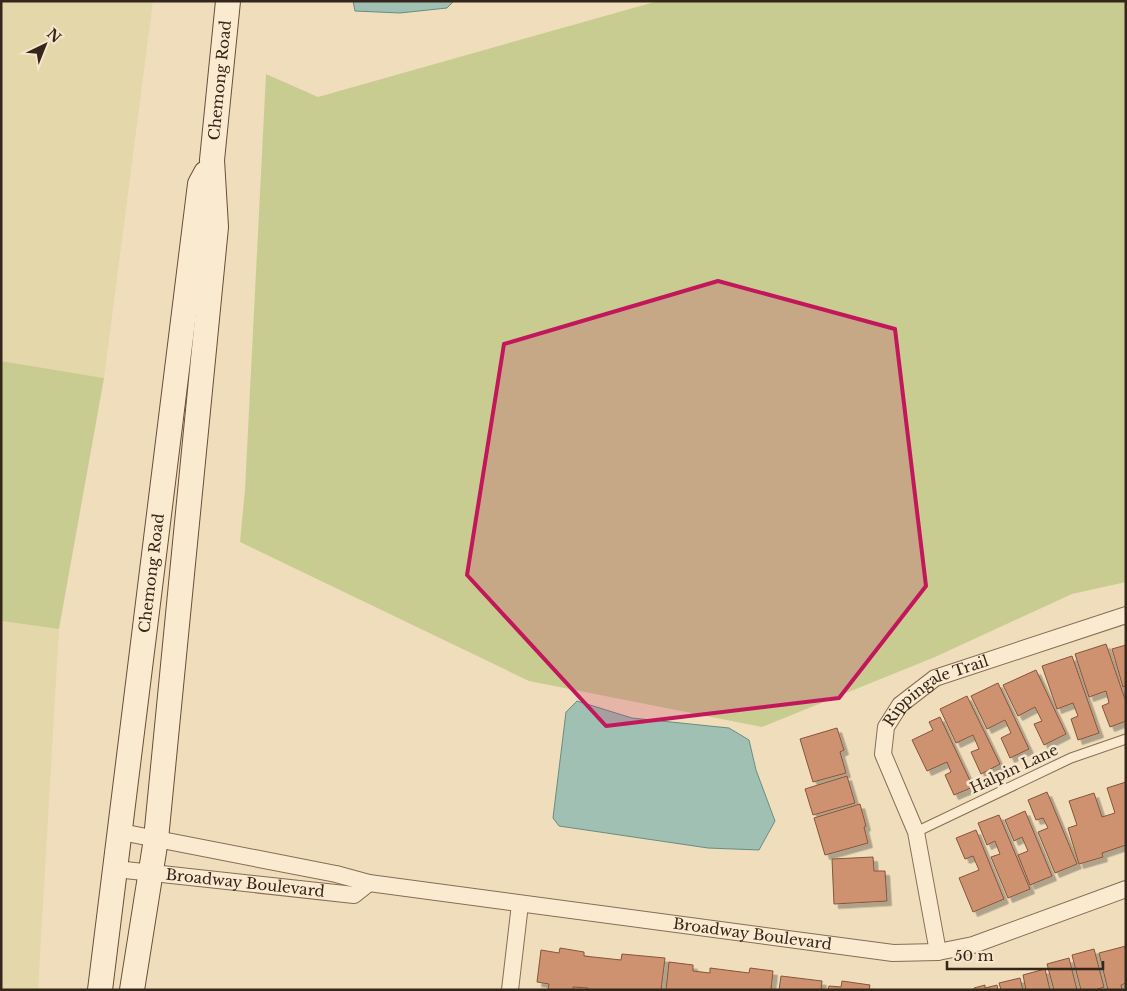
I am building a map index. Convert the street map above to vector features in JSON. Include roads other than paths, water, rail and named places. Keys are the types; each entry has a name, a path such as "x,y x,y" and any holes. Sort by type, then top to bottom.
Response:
{"main road":[{"name":"Chemong Road","path":"132,990 156,839 216,227 212,160 228,1"},
{"name":"Chemong Road","path":"100,990 200,184 212,160"}],"street":[{"name":"Rippingale Trail","path":"938,952 916,832 882,754 886,727 900,705 935,678 1126,615"},
{"name":"Broadway Boulevard","path":"121,832 336,874 369,883 893,953 938,952 974,945 1126,889"},
{"name":"Broadway Boulevard","path":"116,869 354,895 369,883"},
{"path":"510,990 520,904"}],"lane":[{"name":"Halpin Lane","path":"916,832 1071,758 1126,740"}]}
